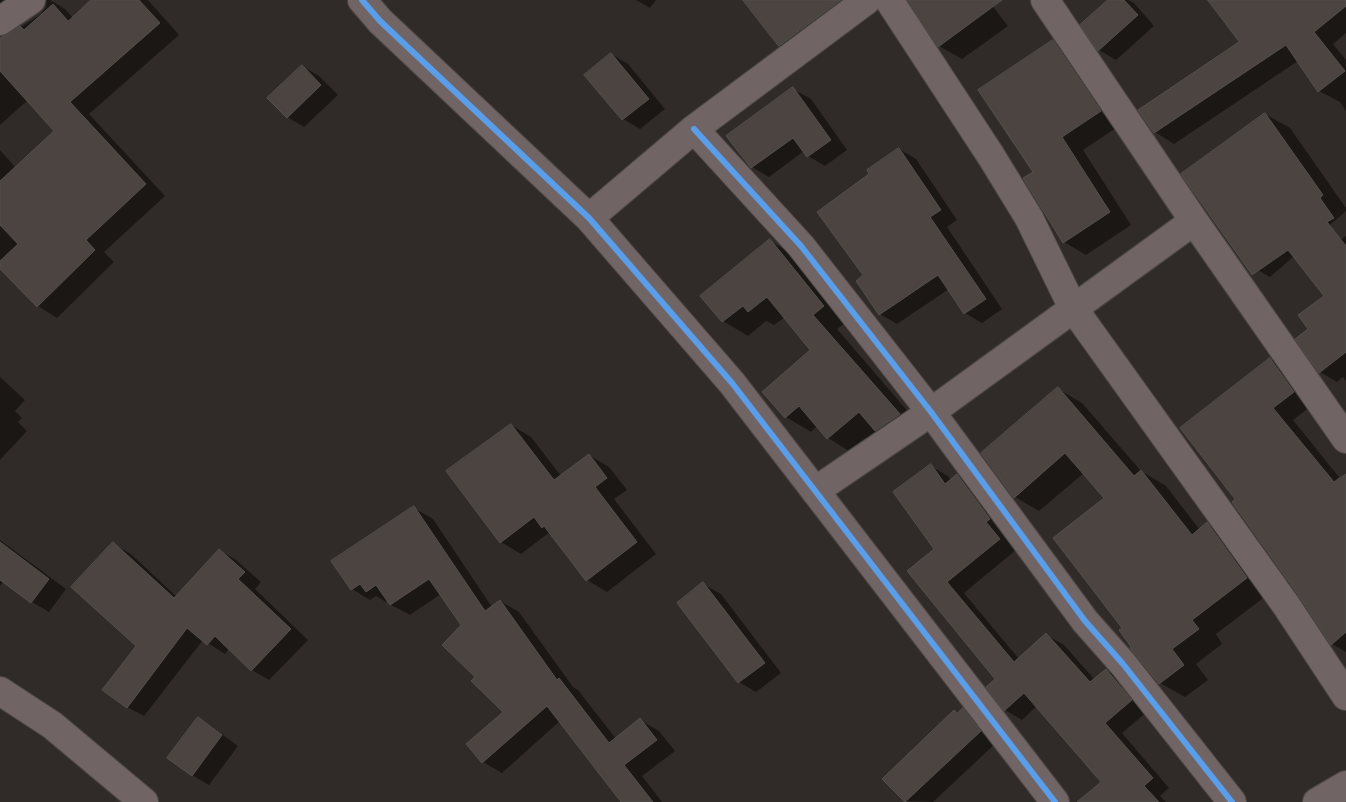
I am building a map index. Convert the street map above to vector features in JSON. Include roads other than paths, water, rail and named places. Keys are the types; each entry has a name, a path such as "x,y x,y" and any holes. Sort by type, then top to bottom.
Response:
{"street":[{"path":"0,21 31,0"},
{"path":"362,0 380,21 589,218 732,383 1055,802"},
{"path":"589,218 694,129 867,0"},
{"path":"889,0 991,156 1029,218 1073,308 1286,605 1346,696"},
{"path":"1045,0 1194,221 1346,439"},
{"path":"694,129 802,246 931,412 1085,621 1123,664 1232,802"},
{"path":"815,491 931,412 1194,221"},
{"path":"0,691 52,725 144,802"},
{"path":"1317,802 1346,785"}]}
